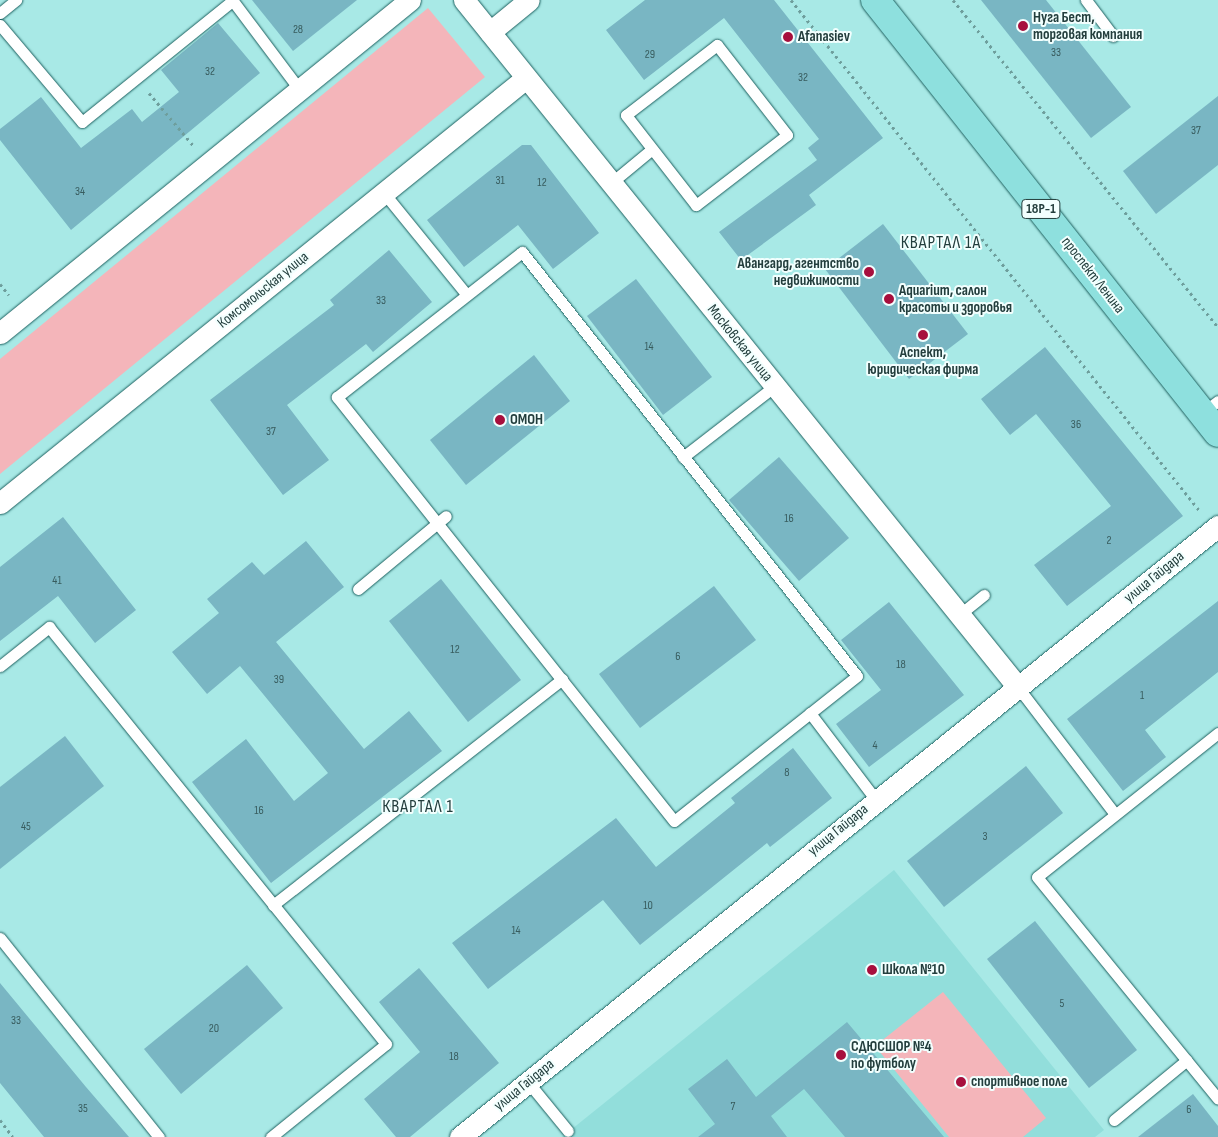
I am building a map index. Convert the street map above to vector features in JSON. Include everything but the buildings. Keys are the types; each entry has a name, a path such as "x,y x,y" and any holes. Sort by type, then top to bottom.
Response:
{"main road":[{"name":"проспект Ленина","path":"880,2 1213,415"}],"street":[{"path":"0,332 410,0"},
{"name":"Московская улица","path":"464,0 1017,686"},
{"path":"490,32 528,0"},
{"name":"Комсомольская улица","path":"0,503 526,78"},
{"name":"улица Гайдара","path":"460,1137 1017,686 1210,520"}],"lane":[{"path":"0,13 16,0"},
{"path":"0,25 82,122 233,0 299,89"},
{"path":"1086,0 1113,36"},
{"path":"717,45 787,135 696,205 652,149 626,115 717,45"},
{"path":"611,183 652,149"},
{"path":"384,193 466,294"},
{"path":"522,252 683,457 857,676 674,820 562,680 442,520 337,397 522,252"},
{"path":"683,457 775,386"},
{"path":"358,590 442,520"},
{"path":"959,615 984,595"},
{"path":"0,666 49,627 386,1044 271,1137"},
{"path":"273,905 562,680"},
{"path":"1017,686 1115,814"},
{"path":"810,713 876,800"},
{"path":"1218,733 1037,877 1218,1098"},
{"path":"0,938 160,1137"},
{"path":"1114,1120 1187,1060"},
{"path":"528,1082 568,1132"}],"path":[{"path":"791,0 1210,520"},
{"path":"953,0 1218,327"},
{"path":"136,78 197,150"},
{"path":"0,284 13,300"},
{"path":"0,1120 14,1137"}],"shaded area":[{"path":"428,8 485,77 0,474 0,359"},
{"name":"Школа №10","path":"894,870 1104,1130 1095,1137 562,1137"},
{"name":"спортивное поле","path":"943,992 1046,1118 1023,1137 949,1137 875,1046"}],"place":[{"name":"Нуга Бест, торговая компания","path":"1023,26"},
{"name":"Afanasiev","path":"788,37"},
{"name":"Авангард, агентство недвижимости","path":"869,272"},
{"name":"Aquarium, салон красоты и здоровья","path":"889,299"},
{"name":"Аспект, юридическая фирма","path":"923,335"},
{"name":"ОМОН","path":"500,420"},
{"name":"Школа №10","path":"872,970"},
{"name":"СДЮСШОР №4 по футболу","path":"841,1055"},
{"name":"спортивное поле","path":"961,1082"}],"district":[{"name":"КВАРТАЛ 1А","path":"941,243"},
{"name":"КВАРТАЛ 1","path":"418,807"}]}
